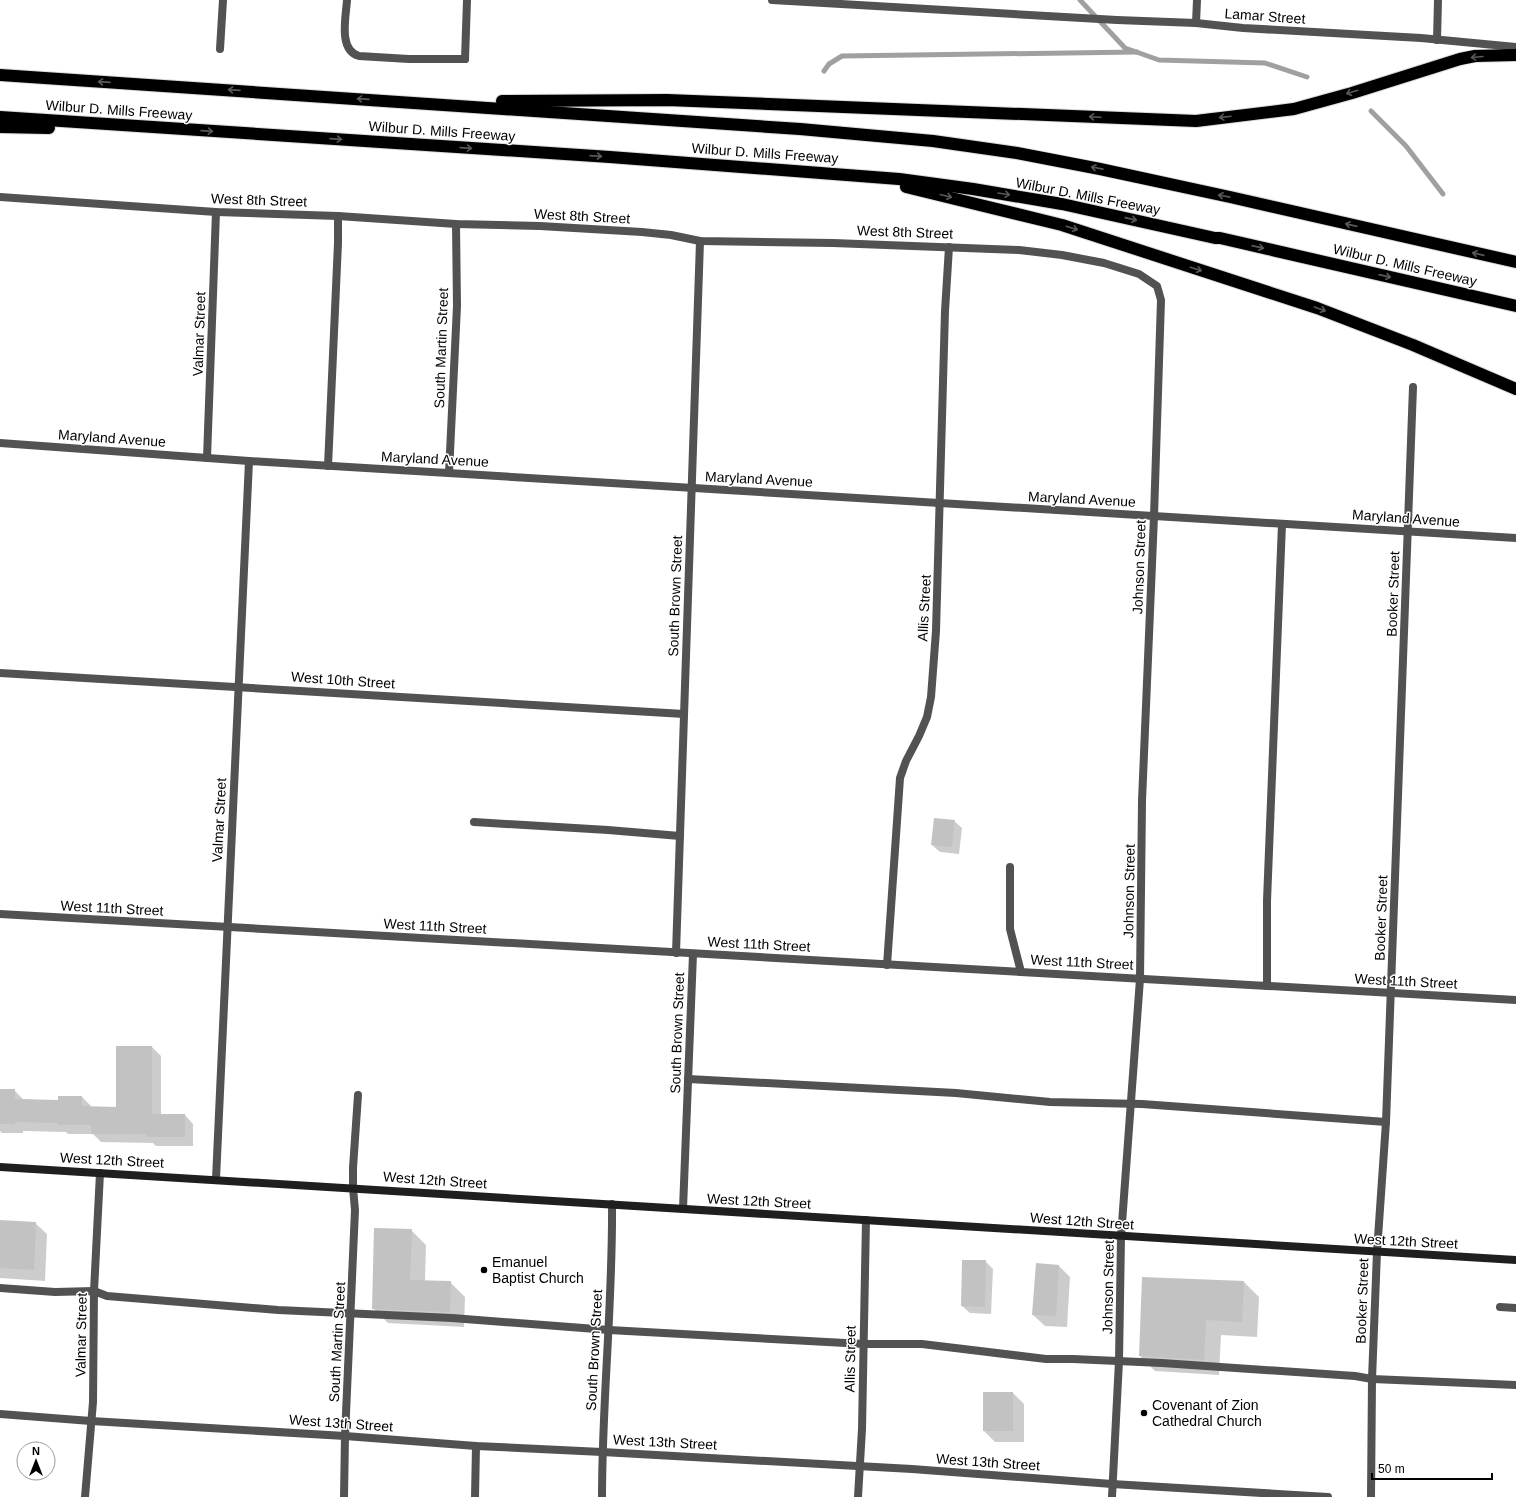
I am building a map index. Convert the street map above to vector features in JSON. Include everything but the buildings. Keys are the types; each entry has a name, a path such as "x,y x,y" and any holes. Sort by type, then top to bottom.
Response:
{"highway":[{"path":"402,101 667,100 1196,121 1294,109 1352,93 1460,59 1516,55"},
{"path":"0,71 41,78"},
{"name":"Wilbur D. Mills Freeway","path":"0,75 800,129 891,136 956,144 1017,153 1108,170 1516,262"},
{"name":"Wilbur D. Mills Freeway","path":"0,117 899,179 973,189 1062,204 1220,238 1516,306"},
{"path":"0,127 188,130"},
{"path":"840,174 932,193 1069,227 1317,308 1413,345 1516,389"}],"main road":[{"name":"West 12th Street","path":"0,1167 612,1204 1121,1237 1516,1260"}],"street":[{"path":"220,48 223,0"},
{"path":"347,0 345,37 347,48 353,55 408,59 465,59 467,0"},
{"name":"Lamar Street","path":"772,0 1117,20 1196,23 1243,28 1437,40 1516,47"},
{"path":"1196,23 1197,0"},
{"path":"1437,40 1438,0"},
{"name":"West 8th Street","path":"0,197 216,212 338,216 456,224 540,226 642,232 671,235 700,241 833,243 1019,250 1062,255 1104,264 1139,274 1157,286"},
{"name":"Valmar Street","path":"207,458 216,212"},
{"path":"328,466 338,216"},
{"name":"South Martin Street","path":"449,473 457,306 456,224"},
{"name":"South Brown Street","path":"676,952 700,241"},
{"name":"Allis Street","path":"887,964 900,778 906,761 927,717 931,697 936,631 945,311 949,247"},
{"name":"Johnson Street","path":"1112,1497 1119,1362 1121,1237 1132,1104 1140,979 1143,794 1161,300 1157,286"},
{"name":"Booker Street","path":"1371,1497 1372,1379 1377,1252 1386,1122 1413,387"},
{"name":"Maryland Avenue","path":"0,443 328,466 1516,538"},
{"name":"Valmar Street","path":"216,1180 249,461"},
{"path":"1267,986 1267,894 1275,658 1282,524"},
{"name":"West 10th Street","path":"0,674 684,714"},
{"path":"474,822 680,836"},
{"path":"1010,867 1010,929 1021,972"},
{"name":"West 11th Street","path":"0,914 1516,1000"},
{"name":"South Brown Street","path":"683,1209 693,954"},
{"path":"688,1079 956,1093 1050,1102 1132,1104 1386,1122"},
{"name":"South Martin Street","path":"344,1497 355,1210 353,1168 358,1095"},
{"name":"Valmar Street","path":"85,1497 91,1421 94,1291 100,1173"},
{"name":"South Brown Street","path":"602,1497 602,1452 609,1330 612,1204"},
{"name":"Allis Street","path":"858,1497 862,1429 866,1220"},
{"path":"0,1288 55,1292 94,1291 107,1296 278,1310 452,1318 609,1330 864,1344 922,1344 1046,1359 1162,1362 1355,1376 1372,1379 1516,1385"},
{"path":"1500,1307 1516,1308"},
{"name":"West 13th Street","path":"0,1414 91,1421 346,1436 476,1446 912,1469 1242,1494 1328,1497"},
{"path":"475,1497 476,1446"}],"waterway":[{"path":"1080,0 1125,48 1159,60 1265,63 1307,77"},
{"path":"824,71 829,64 842,56 1137,52"},
{"path":"1371,111 1406,146 1443,194"}],"place":[{"name":"Emanuel Baptist Church","path":"484,1270"},
{"name":"Covenant of Zion Cathedral Church","path":"1144,1413"}]}
